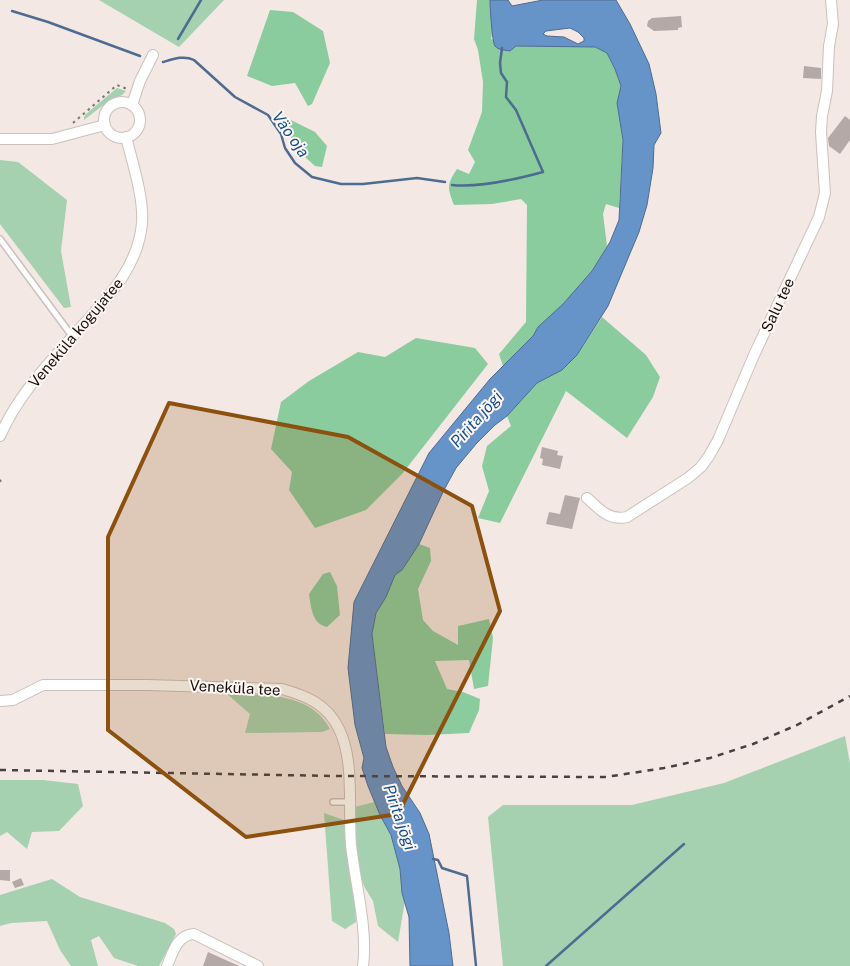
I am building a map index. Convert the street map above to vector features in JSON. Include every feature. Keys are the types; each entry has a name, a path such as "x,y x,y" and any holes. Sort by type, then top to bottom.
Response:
{"street":[{"name":"Salu tee","path":"588,498 610,517 617,519 626,517 688,478 710,456 718,440 754,355 819,217 823,204 825,180 820,132 827,90 829,46 833,24 831,0"},
{"path":"132,105 140,81 153,55"},
{"path":"122,102 132,105 139,114 140,120 136,131 126,137 115,136 107,130 105,114 111,105 122,102"},
{"path":"0,139 52,139 105,125"},
{"name":"Veneküla kogujatee","path":"0,436 21,398 125,274 137,247 142,221 140,200 126,137"},
{"name":"Veneküla tee","path":"0,701 13,700 37,687 52,684 263,687 282,689 300,694 322,706 339,728 348,759 351,847 361,918 363,966"},
{"path":"167,966 183,936 194,934 258,966"}],"lane":[{"path":"0,239 72,336"},
{"path":"333,802 349,802"}],"path":[{"path":"68,127 117,85 127,89"}],"highlighted area":[{"path":"169,403 348,437 472,506 500,611 398,814 246,837 108,730 108,537"}],"green space":[{"path":"99,0 224,0 179,47"},
{"path":"477,0 490,0 493,29 491,39 516,46 594,47 607,53 621,86 617,103 623,140 619,208 606,204 603,214 607,246 592,271 503,366 499,354 526,322 527,205 521,199 492,204 454,205 449,190 451,179 457,169 469,174 475,162 468,150 482,112 483,82 478,50 474,39"},
{"path":"270,10 293,12 323,31 330,63 312,104 308,106 295,83 272,86 247,76"},
{"path":"117,88 126,91 84,120 86,114"},
{"path":"289,119 315,132 327,146 322,167 315,166 295,148 284,120"},
{"path":"0,160 18,162 67,200 61,251 71,307 64,308 0,224"},
{"path":"602,317 646,355 660,377 653,397 627,438 566,391 500,523 478,518 489,491 482,466 487,446 511,426 507,416 537,383 577,355"},
{"path":"416,338 475,348 488,364 402,474 366,510 315,528 289,490 292,472 271,449 281,402 309,381 358,352 385,357"},
{"path":"419,544 430,548 431,561 418,589 423,620 433,631 458,645 458,626 489,619 493,638 488,686 474,689 469,660 435,661 447,689 463,692 480,699 479,710 469,733 385,734 372,634 376,613 386,597 395,575 402,570"},
{"path":"330,572 337,586 340,615 327,627 315,619 309,594 323,574"},
{"path":"227,694 271,696 299,702 311,708 330,729 322,732 245,733 250,714"},
{"path":"845,736 850,764 850,966 503,966 488,817 503,805 632,805 724,783"},
{"path":"0,780 43,780 78,784 83,806 59,831 32,832 27,849 7,832 0,836"},
{"path":"374,802 391,835 400,869 405,901 398,942 378,926 373,901 360,876 355,841 355,807"},
{"path":"324,813 344,820 356,922 345,929 332,921"},
{"path":"52,879 80,897 165,923 174,929 176,934 159,966 138,966 114,958 99,936 91,940 98,966 71,966 60,950 47,921 11,923 0,926 0,895"}],"water":[{"name":"Pirita jõgi","path":"490,0 508,0 512,6 543,0 616,0 649,64 656,94 661,133 654,145 653,168 647,205 639,232 608,306 577,355 562,370 537,383 507,416 476,444 456,468 419,544 402,570 395,575 386,597 376,613 372,634 386,747 402,786 420,813 429,834 449,933 453,966 410,966 409,917 402,893 400,869 391,835 380,815 362,768 364,758 355,725 348,668 354,602 429,453 490,379 533,336 538,327 563,304 592,271 610,242 619,220 623,140 617,103 621,86 607,53 595,47 516,46 510,51 502,50 495,46 493,38","holes":["570,28 584,38 584,41 578,44 564,37 543,34 546,31"]}],"building":[{"path":"681,16 682,27 678,28 678,30 654,31 647,26 648,21 652,18"},
{"path":"804,66 821,68 821,79 803,78"},
{"path":"845,116 850,120 850,140 840,154 829,146 828,138"},
{"path":"542,447 558,451 557,455 563,456 560,469 542,465 543,459 540,458"},
{"path":"565,495 580,498 572,529 546,524 549,512 560,514"},
{"path":"0,870 10,870 10,881 0,880"},
{"path":"21,878 24,885 15,888 12,882"},
{"path":"208,952 239,966 203,966"}],"waterway":[{"path":"178,39 201,0"},
{"name":"Väo oja","path":"12,11 48,22 140,56"},
{"name":"Väo oja","path":"452,185 486,184 543,172 516,110 506,97 507,82 501,73 500,63 502,48"},
{"name":"Väo oja","path":"163,62 182,58 194,60 235,97 268,115 281,134 285,148 295,163 312,177 341,184 363,184 417,178 445,182"},
{"path":"546,966 684,844"},
{"path":"433,859 438,860 442,868 467,876 476,966"}],"railway":[{"path":"0,770 335,776 606,777 664,768 710,758 753,744 797,725 850,696"}]}
